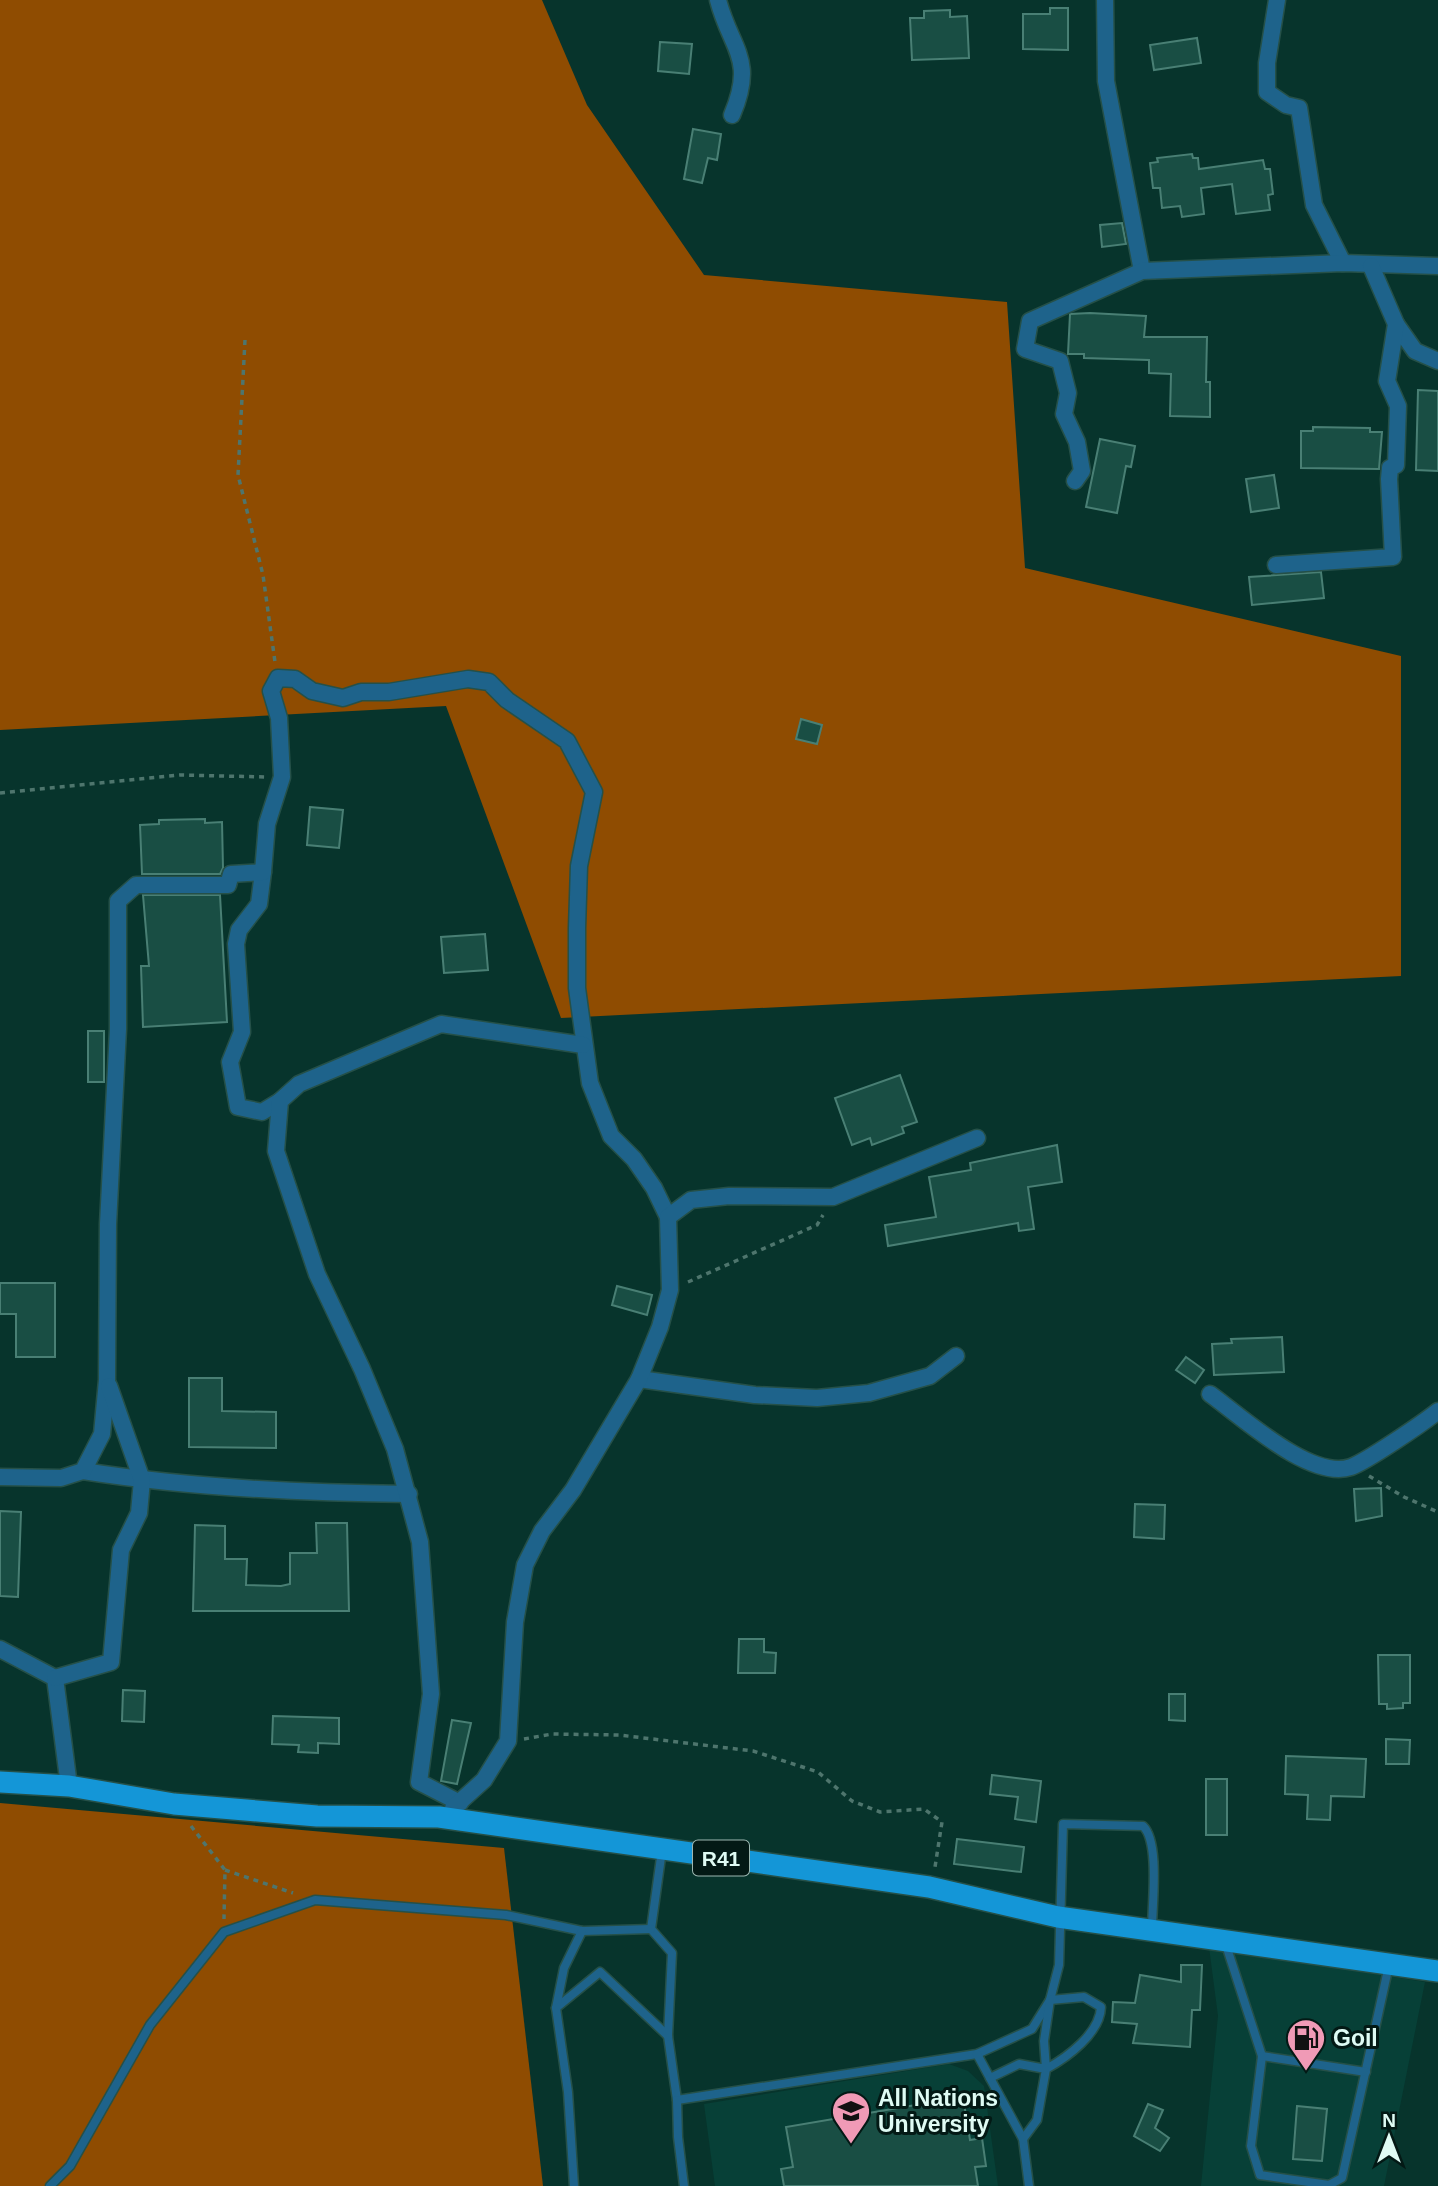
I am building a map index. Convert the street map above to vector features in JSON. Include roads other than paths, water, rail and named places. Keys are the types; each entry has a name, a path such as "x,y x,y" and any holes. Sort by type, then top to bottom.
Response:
{"main road":[{"name":"R41","path":"0,1782 69,1786 174,1804 317,1816 439,1817 929,1887 1058,1917 1438,1971"}],"street":[{"path":"718,0 743,64 740,95 732,115"},
{"path":"1105,0 1106,81 1142,271"},
{"path":"1277,0 1267,63 1267,92 1286,105 1299,108 1314,205 1343,262"},
{"path":"1075,481 1082,471 1077,442 1064,414 1068,393 1060,360 1025,349 1030,321 1142,271 1343,262 1371,266 1438,266"},
{"path":"1371,266 1396,324 1415,351 1438,361"},
{"path":"1276,565 1393,557 1390,468 1396,465 1398,406 1387,381 1396,324"},
{"path":"439,1817 460,1803 484,1780 508,1741 515,1622 525,1564 542,1531 573,1490 639,1379 670,1290 668,1217 654,1188 634,1159 611,1136 590,1083 577,988 579,866 594,792 567,741 507,700 489,682 468,679 389,692 361,692 344,698 312,691 295,679 278,678 271,691 279,718 282,777 267,824 259,904 239,930 236,944 242,1032 230,1062 238,1107 262,1112 299,1084 441,1024 583,1045"},
{"path":"83,1471 102,1434 107,1380 108,1224 118,1029 118,901 136,885 228,885 231,874 263,872"},
{"path":"280,1101 276,1152 317,1274 362,1369 395,1450 420,1542 432,1695 419,1782 460,1803"},
{"path":"668,1217 691,1200 729,1196 833,1198 977,1138"},
{"path":"639,1379 755,1395 817,1398 869,1394 930,1376 957,1356"},
{"path":"0,1649 55,1678 111,1662 121,1550 139,1513 142,1480 107,1380"},
{"path":"1210,1394 1305,1462 1326,1468 1350,1467 1438,1410"},
{"path":"0,1477 61,1478 83,1471 142,1480 276,1492 409,1494"},
{"path":"55,1678 69,1786"}],"lane":[{"path":"1023,2139 1037,2120 1046,2069 1044,2041 1049,2000 1059,1965 1058,1917 1063,1824 1143,1826 1149,1832 1153,1849 1152,1929"},
{"path":"662,1850 651,1929 672,1953 668,2036 677,2100 684,2186"},
{"path":"50,2186 70,2166 150,2025 224,1932 315,1900 506,1915 582,1931 651,1929"},
{"path":"574,2186 568,2092 556,2008 565,1968 582,1931"},
{"path":"1224,1939 1262,2056 1251,2146 1260,2175 1329,2185 1342,2178 1390,1964"},
{"path":"556,2008 600,1972 668,2036"},
{"path":"990,2078 1019,2064 1046,2069 1066,2058 1100,2017 1101,2007 1084,1997 1049,2000"},
{"path":"677,2100 977,2054 1032,2029 1049,2000"},
{"path":"977,2054 1023,2139 1030,2186"},
{"path":"1262,2056 1366,2072"}],"place":[{"name":"Goil","path":"1306,2072"},
{"name":"All Nations University","path":"851,2145"}]}
